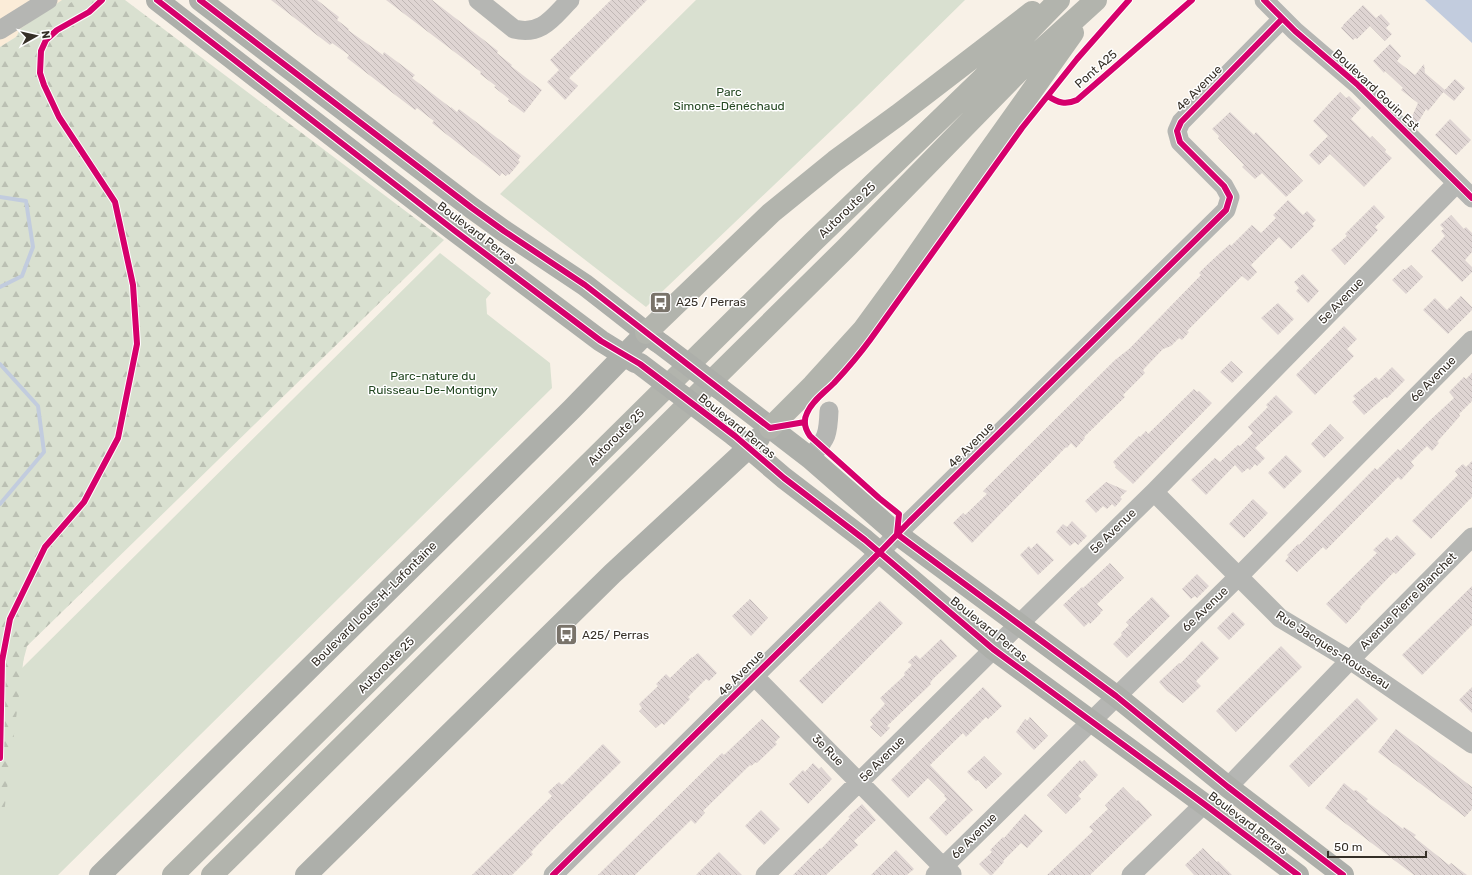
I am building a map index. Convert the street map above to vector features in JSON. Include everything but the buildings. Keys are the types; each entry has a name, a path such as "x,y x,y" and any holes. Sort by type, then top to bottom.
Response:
{"highway":[{"path":"654,339 771,213 835,161 892,120 1047,0"},
{"name":"Autoroute 25","path":"173,875 807,248 982,79 1059,0"},
{"path":"764,423 784,416 863,330 902,278 987,154 1096,0"},
{"name":"Autoroute 25","path":"212,875 828,265 1028,62 1096,0"}],"main road":[{"name":"Boulevard Perras","path":"157,0 455,231 601,341 631,360 741,442 784,478 865,540 993,649 1298,875"},
{"name":"Boulevard Perras","path":"200,0 472,208 585,285 788,440 897,534 1116,696 1228,787 1343,875"},
{"name":"Boulevard Louis-H.-Lafontaine","path":"100,875 572,409 654,339"},
{"path":"306,875 612,574 741,442 764,423"}],"street":[{"path":"0,30 48,0"},
{"path":"478,0 514,29 522,31 538,29 545,26 570,0"},
{"name":"Boulevard Gouin Est","path":"1264,0 1282,19 1358,85 1472,198"},
{"name":"4e Avenue","path":"552,875 1226,210 1230,197 1224,186 1180,142 1177,132 1181,122 1282,19"},
{"name":"5e Avenue","path":"765,875 1018,624 1154,492 1457,183"},
{"name":"6e Avenue","path":"944,872 1091,721 1239,576 1472,340"},
{"path":"810,458 827,436 829,411"},
{"name":"Rue Jacques-Rousseau","path":"1154,492 1280,618 1350,660 1472,744"},
{"name":"Avenue Pierre Blanchet","path":"1228,787 1350,660 1472,537"},
{"name":"3e Rue","path":"754,676 859,782 944,872"},
{"path":"1131,875 1204,804"}],"shaded area":[{"path":"0,0 75,0 0,47"}],"green space":[{"name":"Parc-nature du Ruisseau-De-Montigny","path":"62,0 109,0 28,643 21,669 440,253 491,293 486,299 487,314 550,363 552,388 58,875 0,875 0,579 11,48 20,29"},
{"path":"75,0 125,0 444,240 25,648 3,821 0,824 0,47"},
{"name":"Parc Simone-Dénéchaud","path":"696,0 965,0 857,106 646,307 500,194"}],"water":[{"path":"1425,0 1472,0 1472,43"}],"waterway":[{"path":"0,197 26,201 33,247 22,276 0,287"},
{"path":"0,364 38,406 44,452 0,504"}],"cycle path":[{"path":"0,758 2,661 10,619 45,547 84,502 118,438 137,344 133,285 115,202 59,117 40,73 41,51 46,40 57,30 89,12 102,0"},
{"path":"157,0 455,231 601,341 640,364 735,436 784,478 865,540 993,649 1298,875"},
{"path":"200,0 472,208 585,285 770,428 805,422"},
{"path":"897,534 899,514 810,436 805,425 807,413 815,401 839,378 866,346 1022,128 1077,59 1129,0"},
{"name":"Pont A25","path":"1048,96 1062,102 1077,100 1192,0"},
{"path":"1264,0 1295,31 1358,85 1472,198"},
{"path":"553,875 1226,210 1230,197 1224,186 1180,142 1177,131 1181,122 1282,19"},
{"path":"897,534 1116,696 1228,787 1343,875"}],"place":[{"name":"A25 / Perras","path":"661,302"},
{"name":"A25/ Perras","path":"567,635"}]}
